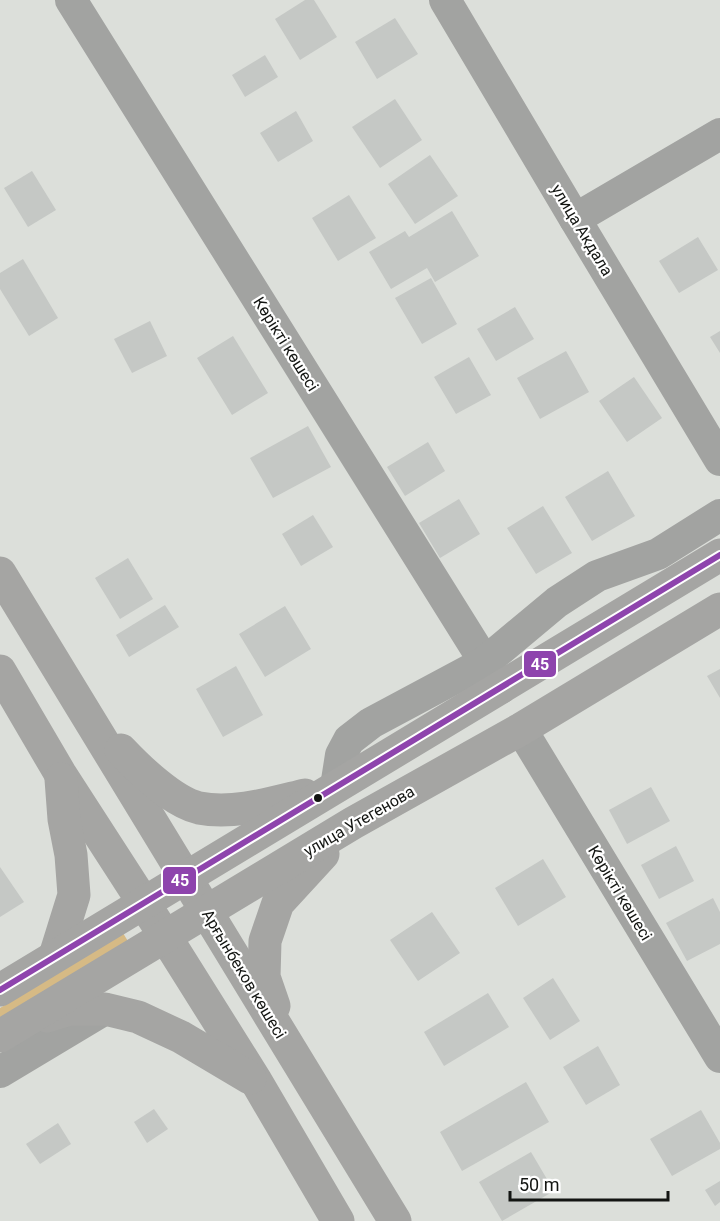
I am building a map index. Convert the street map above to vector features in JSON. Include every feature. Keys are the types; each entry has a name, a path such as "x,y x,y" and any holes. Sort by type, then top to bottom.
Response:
{"main road":[{"path":"0,990 336,787 493,675 720,555"},
{"name":"Арғынбеков көшесі","path":"0,573 395,1221"},
{"name":"улица Утегенова","path":"8,1031 353,823 521,729 720,609"},
{"path":"0,671 61,775 255,1081 338,1221"},
{"path":"89,719 145,774 174,796 197,808 229,811 287,800 336,787"},
{"path":"56,956 74,895 61,775"},
{"path":"291,1052 264,977 265,941 278,903 310,866 353,823"},
{"path":"8,1031 70,1009 105,1009 138,1017 181,1036 255,1081"}],"street":[{"name":"Көрікті көшесі","path":"71,0 493,675"},
{"name":"улица Акдала","path":"445,0 720,460"},
{"path":"575,219 720,134"},
{"path":"493,675 557,602 597,576 658,554 720,515"},
{"name":"Көрікті көшесі","path":"521,729 720,1057"},
{"path":"0,1072 105,1009"}],"shaded area":[{"path":"123,933 129,943 0,1022 0,1008"}],"building":[{"path":"305,0 314,0 337,37 300,60 275,19"},
{"path":"395,18 418,54 377,79 355,42"},
{"path":"265,55 278,77 245,97 232,75"},
{"path":"395,99 422,140 380,168 352,127"},
{"path":"296,111 313,141 278,162 260,133"},
{"path":"430,155 458,196 415,224 388,184"},
{"path":"32,171 56,210 28,227 4,188"},
{"path":"349,195 376,238 338,261 312,218"},
{"path":"452,211 479,256 435,282 427,268 391,289 369,252 405,231 409,237"},
{"path":"698,237 718,270 679,293 659,261"},
{"path":"23,259 58,318 29,336 0,289 0,273"},
{"path":"431,278 457,324 422,344 395,298"},
{"path":"515,307 534,339 496,361 477,329"},
{"path":"150,321 167,356 132,373 114,339"},
{"path":"720,331 720,353 710,337"},
{"path":"233,336 268,393 232,415 197,358"},
{"path":"566,351 589,392 540,419 517,378"},
{"path":"469,357 491,395 456,414 434,377"},
{"path":"634,377 662,418 627,442 599,401"},
{"path":"308,426 331,467 273,498 250,458"},
{"path":"428,442 445,471 405,496 387,467"},
{"path":"608,471 635,516 592,541 565,497"},
{"path":"459,499 480,534 440,558 419,523"},
{"path":"543,506 572,553 536,574 507,528"},
{"path":"313,515 333,547 301,566 282,534"},
{"path":"128,558 153,599 120,619 95,578"},
{"path":"165,605 179,627 129,657 116,635"},
{"path":"285,606 311,649 265,677 239,634"},
{"path":"236,666 263,715 223,737 196,689"},
{"path":"720,669 720,698 707,676"},
{"path":"651,787 670,821 627,844 609,810"},
{"path":"676,846 694,881 659,899 641,865"},
{"path":"543,859 566,897 518,926 495,888"},
{"path":"0,867 24,902 0,917"},
{"path":"713,898 720,912 720,944 687,961 666,923"},
{"path":"432,912 460,953 418,981 390,940"},
{"path":"553,978 580,1021 550,1040 523,998"},
{"path":"488,993 509,1027 444,1066 424,1032"},
{"path":"598,1046 620,1085 586,1105 563,1067"},
{"path":"526,1082 549,1122 462,1171 440,1132"},
{"path":"154,1109 168,1129 147,1143 134,1122"},
{"path":"701,1110 720,1143 720,1149 672,1176 650,1139"},
{"path":"58,1123 71,1144 40,1164 26,1144"},
{"path":"531,1152 554,1191 502,1221 479,1182"},
{"path":"720,1181 720,1202 715,1206 705,1190"}],"transit line":[{"name":"45","path":"0,990 720,555"}]}
